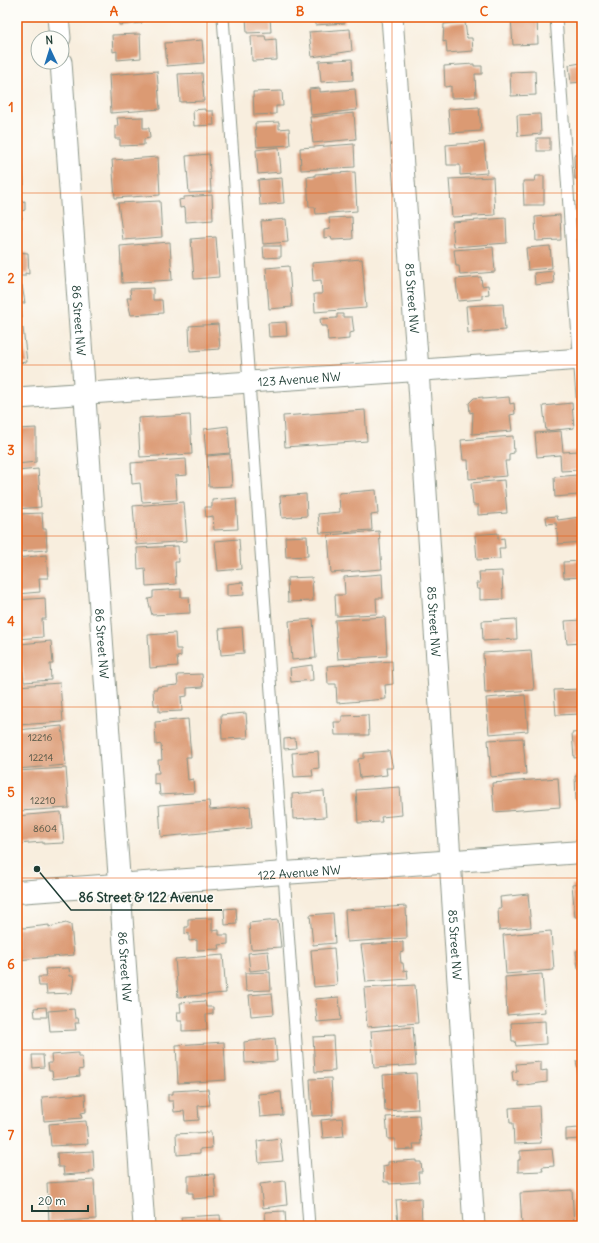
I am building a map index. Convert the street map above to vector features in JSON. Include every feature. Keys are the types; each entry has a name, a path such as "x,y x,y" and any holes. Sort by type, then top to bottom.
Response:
{"street":[{"path":"58,17 59,30"},
{"name":"85 Street NW","path":"392,17 418,370 474,1226"},
{"name":"86 Street NW","path":"63,70 84,393 144,1226"},
{"name":"123 Avenue NW","path":"17,398 581,359"},
{"name":"122 Avenue NW","path":"17,892 582,852"}],"lane":[{"path":"223,17 309,1226"},
{"path":"556,17 581,359 582,397"}],"building":[{"path":"118,17 141,17 142,23 119,25"},
{"path":"246,17 270,17 271,32 247,33"},
{"path":"310,17 344,17 345,23 315,25 315,19 310,20"},
{"path":"537,17 538,44 513,45 511,18"},
{"path":"576,17 582,17 582,29 577,29"},
{"path":"465,22 467,38 472,38 473,51 447,53 446,41 443,42 444,24"},
{"path":"350,29 352,51 312,57 309,32"},
{"path":"140,34 141,58 117,60 117,51 113,52 112,35"},
{"path":"251,36 265,36 266,40 276,39 277,60 252,61"},
{"path":"202,40 204,63 167,66 165,43"},
{"path":"352,59 353,80 321,82 319,61"},
{"path":"581,63 582,82 571,83 569,65"},
{"path":"474,64 474,66 482,66 482,74 475,74 476,97 451,98 451,86 445,87 444,66"},
{"path":"157,71 160,109 111,113 109,75"},
{"path":"535,71 536,95 511,96 510,72"},
{"path":"202,73 204,101 180,102 178,74"},
{"path":"18,84 19,99 17,99 17,85"},
{"path":"320,88 320,92 355,89 357,110 311,115 309,89"},
{"path":"282,91 283,106 276,106 276,114 254,115 253,92"},
{"path":"17,106 19,106 20,130 17,130"},
{"path":"479,107 481,131 450,133 448,109"},
{"path":"205,109 205,111 213,111 214,125 194,126 193,110"},
{"path":"354,113 356,139 313,143 310,117"},
{"path":"540,114 541,134 518,136 517,115"},
{"path":"143,117 143,128 149,128 150,138 144,139 144,145 120,146 120,139 115,139 115,126 118,126 117,118"},
{"path":"279,122 279,129 289,128 290,145 257,147 255,123"},
{"path":"537,138 550,138 550,151 537,151"},
{"path":"484,142 487,173 460,175 460,165 447,165 446,145"},
{"path":"354,144 355,167 301,170 300,148"},
{"path":"279,147 281,172 258,174 256,150"},
{"path":"209,154 211,192 189,193 186,156"},
{"path":"574,155 582,155 582,179 575,179"},
{"path":"158,157 160,195 115,198 112,160"},
{"path":"23,166 24,185 20,186 20,192 17,193 17,167"},
{"path":"355,172 357,211 316,214 315,207 309,207 307,177 315,176 315,174"},
{"path":"536,176 544,176 544,205 524,205 523,181 535,181"},
{"path":"493,177 495,215 452,217 449,179"},
{"path":"282,178 284,203 260,205 258,180"},
{"path":"17,195 21,195 21,202 25,201 25,210 21,211 22,219 17,220"},
{"path":"212,195 213,220 186,222 185,207 180,208 179,200 184,199 184,197"},
{"path":"160,201 162,237 123,240 118,203"},
{"path":"560,215 561,240 536,241 535,217"},
{"path":"352,217 353,239 332,240 331,237 324,238 324,230 330,229 329,218"},
{"path":"506,218 507,243 454,247 452,222"},
{"path":"286,219 288,242 263,244 261,221"},
{"path":"17,234 19,249 17,249"},
{"path":"216,237 219,277 194,279 191,239"},
{"path":"170,242 172,280 122,283 120,246"},
{"path":"263,246 281,246 281,257 264,258"},
{"path":"550,246 552,268 528,270 526,248"},
{"path":"493,247 495,272 460,275 459,266 456,266 454,250"},
{"path":"17,252 28,253 29,274 25,273 25,276 17,276"},
{"path":"362,259 366,308 315,312 314,294 322,294 321,280 313,281 312,263"},
{"path":"289,266 292,307 269,309 266,268"},
{"path":"553,271 554,283 535,285 534,273"},
{"path":"481,277 482,286 488,285 489,294 482,295 482,299 458,301 456,279"},
{"path":"22,285 25,303 21,303 22,318 17,319 17,286"},
{"path":"153,288 153,300 162,300 163,313 131,315 127,298 131,298 130,289"},
{"path":"503,304 505,330 468,333 466,306"},
{"path":"337,314 343,314 343,317 352,317 354,332 349,333 349,339 328,341 327,326 321,326 320,319 337,318"},
{"path":"286,322 287,336 269,337 268,323"},
{"path":"218,324 220,349 190,351 189,326"},
{"path":"23,328 27,362 17,363 17,329"},
{"path":"483,397 483,399 509,397 510,404 514,403 515,414 510,415 512,431 472,434 473,412 470,413 469,403 474,398"},
{"path":"572,403 574,428 546,431 543,406"},
{"path":"365,410 367,441 285,447 283,416"},
{"path":"190,415 192,454 140,457 138,418"},
{"path":"228,426 230,453 206,455 204,429"},
{"path":"36,428 36,462 17,464 17,429"},
{"path":"561,431 563,452 578,451 579,470 561,471 560,455 537,457 535,433"},
{"path":"513,436 514,453 509,454 509,461 505,461 507,476 469,479 468,460 463,460 461,440"},
{"path":"230,454 232,486 209,487 207,456"},
{"path":"186,459 187,475 175,476 177,500 142,502 140,483 132,484 131,463"},
{"path":"38,469 41,507 17,509 17,471"},
{"path":"577,475 578,495 555,497 554,477"},
{"path":"504,480 507,513 478,515 478,505 473,505 471,483"},
{"path":"376,490 378,514 371,515 372,530 320,533 318,514 340,512 339,493"},
{"path":"306,494 307,516 282,518 280,496"},
{"path":"236,498 238,529 214,530 213,516 206,517 205,507 212,507 212,500"},
{"path":"184,502 187,541 136,545 133,506"},
{"path":"42,513 43,529 46,529 47,550 17,552 17,514"},
{"path":"557,516 558,520 580,517 582,542 558,544 556,523 547,524 546,517"},
{"path":"379,531 382,569 331,573 328,535"},
{"path":"498,533 498,539 504,538 505,548 499,548 500,559 477,560 475,535"},
{"path":"307,536 308,556 286,557 285,537"},
{"path":"239,539 241,569 218,571 215,541"},
{"path":"178,546 179,562 175,562 176,584 146,586 145,568 138,569 137,548"},
{"path":"46,555 48,578 39,578 40,592 17,594 17,558"},
{"path":"582,561 582,577 564,578 563,562"},
{"path":"502,571 503,599 480,600 480,589 477,589 476,583 480,583 479,572"},
{"path":"382,574 383,598 376,598 377,614 336,616 335,595 345,595 344,577"},
{"path":"312,577 313,601 288,602 287,578"},
{"path":"243,582 244,595 227,596 227,584"},
{"path":"181,589 181,597 189,597 190,613 152,615 148,599 153,598 153,591"},
{"path":"45,598 46,619 42,619 43,637 17,639 17,600"},
{"path":"385,617 387,656 338,659 335,620"},
{"path":"313,619 316,658 292,660 289,621"},
{"path":"516,619 517,639 483,641 482,621"},
{"path":"582,620 582,643 567,644 565,621"},
{"path":"242,627 244,653 221,655 219,629"},
{"path":"175,633 176,649 181,649 181,656 177,657 178,666 150,668 148,635"},
{"path":"51,641 53,664 50,664 51,680 24,682 20,644"},
{"path":"531,650 534,690 485,693 483,653"},
{"path":"392,661 393,684 385,685 386,699 337,703 336,684 328,684 327,666"},
{"path":"312,665 313,680 291,682 290,668"},
{"path":"202,674 203,687 187,688 187,696 181,697 182,711 159,712 159,705 154,705 153,689 157,689 157,687 178,685 177,675"},
{"path":"60,683 63,722 17,725 17,686"},
{"path":"581,689 582,714 556,715 554,690"},
{"path":"525,695 528,731 489,734 486,698"},
{"path":"246,713 248,738 222,739 221,715"},
{"path":"368,715 369,735 335,735 334,722 342,722 342,716"},
{"path":"188,719 191,757 186,757 188,780 193,779 194,793 160,795 159,783 154,784 154,773 159,773 158,760 162,760 161,744 156,745 155,722"},
{"path":"62,726 66,765 17,769 17,730"},
{"path":"582,732 582,757 574,758 572,733"},
{"path":"295,738 296,748 284,749 284,739"},
{"path":"523,738 526,774 491,777 488,740"},
{"path":"318,751 319,768 312,769 313,776 294,777 292,753"},
{"path":"389,751 393,768 386,768 387,775 360,778 358,759 364,758 364,753"},
{"path":"66,768 69,808 19,811 17,771"},
{"path":"575,776 582,776 582,801 576,801"},
{"path":"558,778 560,807 494,812 492,783"},
{"path":"400,787 402,815 381,817 382,822 358,823 356,790"},
{"path":"324,791 326,817 293,819 292,794"},
{"path":"209,801 210,810 250,806 252,828 161,837 159,805"},
{"path":"61,812 64,843 43,844 43,842 17,844 17,816"},
{"path":"582,884 582,917 575,917 572,885"},
{"path":"528,894 531,927 499,930 498,908 501,908 500,897"},
{"path":"406,906 407,938 347,942 345,910"},
{"path":"236,908 237,924 225,925 224,909"},
{"path":"333,913 335,943 313,945 310,915"},
{"path":"212,918 212,931 219,930 219,935 228,935 228,944 219,945 220,949 197,950 197,940 189,941 189,933 185,934 185,927 188,927 188,919"},
{"path":"278,920 281,947 251,949 249,923"},
{"path":"66,923 71,925 74,955 17,960 17,927 24,928 49,925 49,927"},
{"path":"551,931 554,970 506,974 503,935"},
{"path":"403,942 403,952 400,953 401,963 403,963 404,971 407,970 408,979 366,982 361,945"},
{"path":"334,948 337,985 314,987 311,950"},
{"path":"268,951 270,969 250,971 248,953"},
{"path":"576,951 582,951 582,969 578,969"},
{"path":"223,955 226,993 178,997 175,959"},
{"path":"69,968 70,976 74,976 72,993 47,994 46,986 39,986 38,977 46,977 45,969"},
{"path":"270,972 271,990 246,991 245,973"},
{"path":"542,974 545,1012 507,1015 505,977"},
{"path":"415,985 418,1023 367,1027 364,988"},
{"path":"272,993 274,1014 251,1016 249,995"},
{"path":"339,997 341,1020 317,1022 315,999"},
{"path":"205,1001 206,1007 213,1007 213,1014 206,1015 207,1030 182,1031 182,1021 178,1021 177,1012 181,1012 180,1003"},
{"path":"46,1007 47,1017 35,1017 34,1008"},
{"path":"74,1009 75,1018 78,1018 79,1023 75,1023 76,1030 50,1031 48,1011"},
{"path":"545,1021 546,1044 516,1046 515,1041 512,1041 511,1023"},
{"path":"413,1027 416,1065 374,1068 371,1031"},
{"path":"333,1036 335,1071 315,1072 313,1037"},
{"path":"275,1038 277,1061 245,1063 244,1042"},
{"path":"224,1042 226,1080 178,1083 176,1045"},
{"path":"78,1053 78,1057 82,1057 83,1069 79,1070 80,1076 53,1079 52,1071 49,1071 48,1063 52,1063 51,1055"},
{"path":"32,1055 43,1055 44,1067 33,1068"},
{"path":"576,1061 582,1061 582,1075 579,1075"},
{"path":"541,1062 541,1071 547,1070 547,1082 518,1086 518,1081 513,1081 512,1072 517,1071 516,1064"},
{"path":"416,1073 418,1109 385,1111 383,1075"},
{"path":"331,1078 333,1115 312,1116 310,1079"},
{"path":"208,1089 210,1105 198,1106 199,1120 185,1121 184,1111 174,1112 173,1101 168,1101 168,1094 173,1094 173,1091"},
{"path":"281,1092 283,1115 260,1117 258,1094"},
{"path":"85,1094 86,1112 81,1113 82,1118 44,1121 42,1097"},
{"path":"539,1106 541,1143 514,1144 513,1123 510,1123 509,1108"},
{"path":"419,1115 421,1144 413,1144 414,1149 395,1150 395,1139 388,1139 386,1117"},
{"path":"342,1118 344,1136 323,1138 321,1120"},
{"path":"86,1121 88,1144 51,1146 49,1124"},
{"path":"579,1128 580,1139 566,1140 566,1129"},
{"path":"211,1132 212,1148 200,1149 200,1153 177,1155 176,1134"},
{"path":"280,1138 283,1161 259,1163 257,1141"},
{"path":"552,1149 554,1166 542,1167 543,1171 518,1172 520,1151"},
{"path":"93,1151 94,1171 89,1171 90,1173 64,1175 63,1167 58,1167 57,1153"},
{"path":"416,1160 416,1162 421,1162 422,1172 418,1172 419,1182 389,1184 389,1182 384,1182 383,1166 388,1165 388,1162"},
{"path":"214,1174 216,1197 193,1199 193,1193 188,1193 188,1176"},
{"path":"94,1180 96,1219 49,1222 47,1183"},
{"path":"285,1181 287,1205 263,1208 260,1184"},
{"path":"572,1190 574,1226 522,1226 520,1193"},
{"path":"421,1198 422,1226 414,1226 414,1222 398,1224 396,1200"},
{"path":"285,1211 286,1226 266,1226 265,1212"},
{"path":"220,1215 221,1226 182,1226 181,1217"}],"place":[{"name":"86 Street & 122 Avenue","path":"37,869"}]}
